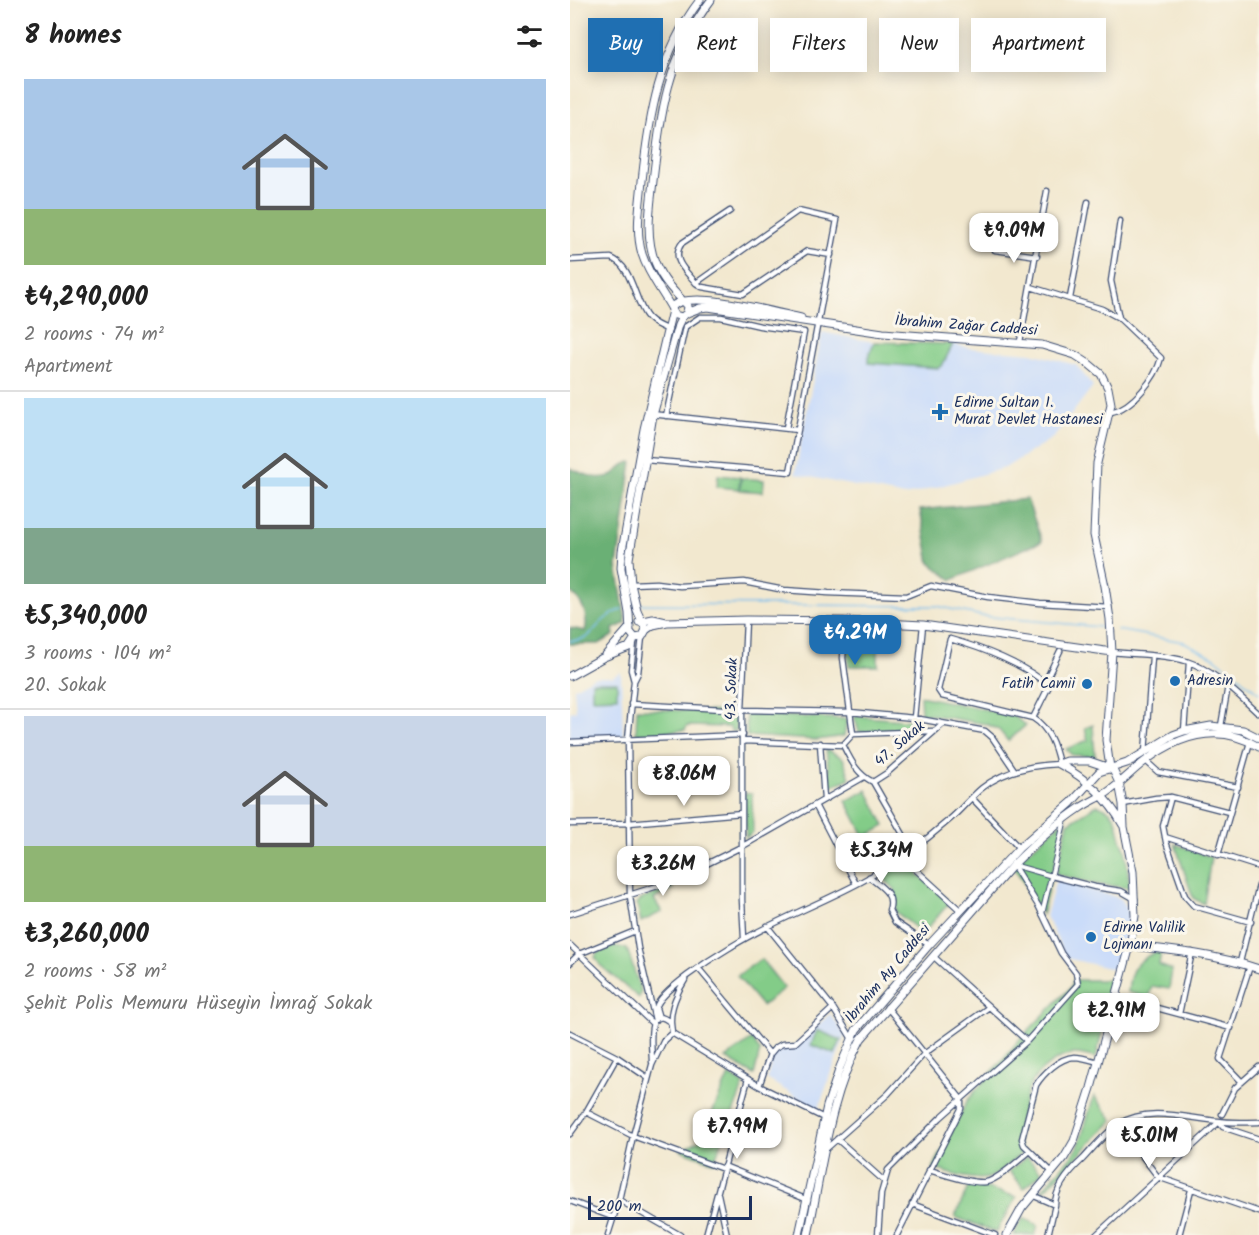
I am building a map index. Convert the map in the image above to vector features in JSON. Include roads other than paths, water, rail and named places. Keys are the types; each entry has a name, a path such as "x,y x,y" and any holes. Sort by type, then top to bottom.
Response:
{"main road":[{"path":"685,315 675,315 648,271 642,255 638,229 649,127 663,67 687,16 700,0"},
{"path":"570,676 628,647 639,638 644,626 631,584 629,559 650,414 675,332 685,315 687,306 681,302 663,277 656,264 650,241 649,220 658,135 672,71 691,29 711,0"},
{"name":"İbrahim Zağar Caddesi","path":"681,302 707,300 812,320 817,323"},
{"path":"639,638 630,634 621,568 650,414 673,310 676,303 681,302"},
{"name":"İbrahim Zağar Caddesi","path":"685,315 708,307 883,333 1042,345 1075,355 1101,374 1108,388 1111,412 1097,463 1093,518 1094,534 1109,607 1112,652 1106,740 1110,768"},
{"path":"604,657 635,623 644,626 667,622 746,620 923,625 1112,652"},
{"path":"1119,783 1145,757 1173,735 1184,731 1221,726 1244,730 1259,738"},
{"path":"1145,757 1181,739 1199,734 1228,735 1259,747"},
{"name":"İbrahim Ay Caddesi","path":"799,1235 828,1119 834,1085 852,1039 861,1023 1019,848 1071,803 1099,772 1145,757"},
{"path":"1007,1235 1016,1217 1064,1158 1074,1141 1130,946 1135,916 1135,899 1119,783 1110,768 1089,761 1066,761 1059,764"},
{"path":"1059,764 1090,784 1115,812 1124,827"},
{"name":"İbrahim Ay Caddesi","path":"808,1235 826,1149 828,1119 854,1051 864,1034 1035,843 1066,818 1119,783"},
{"path":"1130,946 1192,952 1240,962 1259,969"}],"street":[{"path":"1020,342 1047,191"},
{"path":"1070,298 1088,202"},
{"path":"730,211 682,243 677,249 677,259 696,283 702,287 743,294 807,251 831,255"},
{"path":"645,460 790,472 837,220 798,211 696,283"},
{"path":"1119,318 1111,281 1120,221"},
{"path":"995,250 1037,256"},
{"path":"570,260 611,258 617,260 628,276 643,311 655,324 669,330"},
{"path":"1030,287 1102,309 1119,318 1161,358 1158,371 1147,386 1119,410 1111,412"},
{"path":"741,306 743,294"},
{"path":"666,416 685,327 700,317 721,316 760,326 804,332 786,428"},
{"path":"650,414 798,430"},
{"path":"631,584 656,583 680,586 744,582 784,590 906,596 931,586 999,598 1109,607"},
{"name":"43. Sokak","path":"744,938 742,710 746,620"},
{"path":"845,621 843,658 853,734"},
{"path":"914,718 923,625"},
{"path":"639,638 638,673 634,681 628,739 630,896 635,931 655,1020"},
{"path":"608,1235 619,1200 651,1065 651,1032 656,1008 662,997 676,984 744,938 856,884 902,857 950,819 992,781 1015,771 1059,764 1043,724 1033,717 942,696 938,690 948,640 956,640 1010,662 1045,682 1049,686 1033,717"},
{"path":"1045,682 1060,651"},
{"path":"1112,652 1189,663 1228,686 1258,713"},
{"path":"1152,657 1145,757 1158,772 1238,787"},
{"path":"1184,731 1189,663"},
{"path":"1221,726 1228,686"},
{"path":"631,704 742,710 850,712 914,718 978,729 989,733 1015,771"},
{"name":"47. Sokak","path":"873,782 887,773 942,724"},
{"path":"843,745 853,734 933,731"},
{"path":"570,742 743,735"},
{"path":"743,741 843,745"},
{"path":"1218,855 1250,742"},
{"path":"820,743 824,799"},
{"path":"843,745 855,769 873,782 912,850"},
{"path":"570,914 670,882 743,846 864,777"},
{"path":"1123,804 1171,797 1229,812"},
{"path":"1171,797 1163,826 1185,896 1194,906 1251,922"},
{"path":"972,798 1019,848"},
{"path":"815,804 856,884"},
{"path":"570,824 629,823 742,813"},
{"path":"1042,914 1066,818"},
{"path":"1165,837 1259,867"},
{"path":"902,857 961,911"},
{"path":"1013,865 1095,887 1120,891 1135,899"},
{"path":"878,1235 884,1180 888,1170 961,1099 1027,1041 1078,984 1076,973 1060,953 1042,914 1013,865"},
{"path":"869,877 890,896 892,902 889,910 895,922 929,945"},
{"path":"1240,962 1259,885"},
{"path":"766,926 832,1008 852,1039"},
{"path":"570,963 579,954 635,931"},
{"path":"570,945 655,1020"},
{"path":"1179,1014 1192,952"},
{"path":"933,956 1027,1041"},
{"path":"1242,1082 1220,1059 1250,966"},
{"path":"699,969 770,1054"},
{"path":"670,1022 676,997 687,978"},
{"path":"1116,997 1231,1028"},
{"path":"887,1007 961,1099 962,1108 897,1235"},
{"path":"826,1149 888,1094 924,1054 989,1007"},
{"path":"759,1086 770,1054 775,1048 782,1044 795,1043 832,1008"},
{"path":"651,1065 664,1040 672,1033 670,1022 665,1018 655,1020"},
{"path":"651,1032 657,1039 664,1040"},
{"path":"570,1033 617,1057 648,1078"},
{"path":"672,1033 759,1086 828,1119"},
{"path":"570,1134 586,1112 617,1057"},
{"path":"1052,1172 1030,1152 1022,1139 1032,1096 1040,1078 1059,1062 1076,1057 1098,1062"},
{"path":"1222,1114 1230,1095 1259,1067"},
{"path":"706,1235 748,1079"},
{"path":"586,1112 633,1136 808,1200"},
{"path":"1048,1235 1055,1197 1059,1189 1079,1162 1118,1124 1135,1117 1154,1114 1220,1122 1259,1122"},
{"path":"1220,1122 1223,1127 1259,1139"},
{"path":"1096,1235 1220,1122"},
{"path":"1118,1124 1158,1177 1259,1212"},
{"path":"837,1139 884,1180"},
{"path":"929,1170 953,1177 986,1182 996,1178 1030,1152"},
{"path":"718,1190 727,1235"},
{"path":"1179,1235 1191,1190"},
{"path":"1032,1195 1055,1205"},
{"path":"619,1200 680,1235"},
{"path":"570,1201 612,1217"},
{"path":"912,1204 995,1235"}],"waterway":[{"path":"640,604 937,606 982,616 1100,627"},
{"path":"570,641 587,637 605,619 622,609"},
{"path":"1117,630 1184,642 1215,658 1259,693"}],"place":[{"name":"Edirne Sultan 1. Murat Devlet Hastanesi","path":"940,412"},
{"name":"Adresin","path":"1175,681"},
{"name":"Fatih Camii","path":"1087,684"},
{"name":"Edirne Valilik Lojmanı","path":"1091,937"}]}
